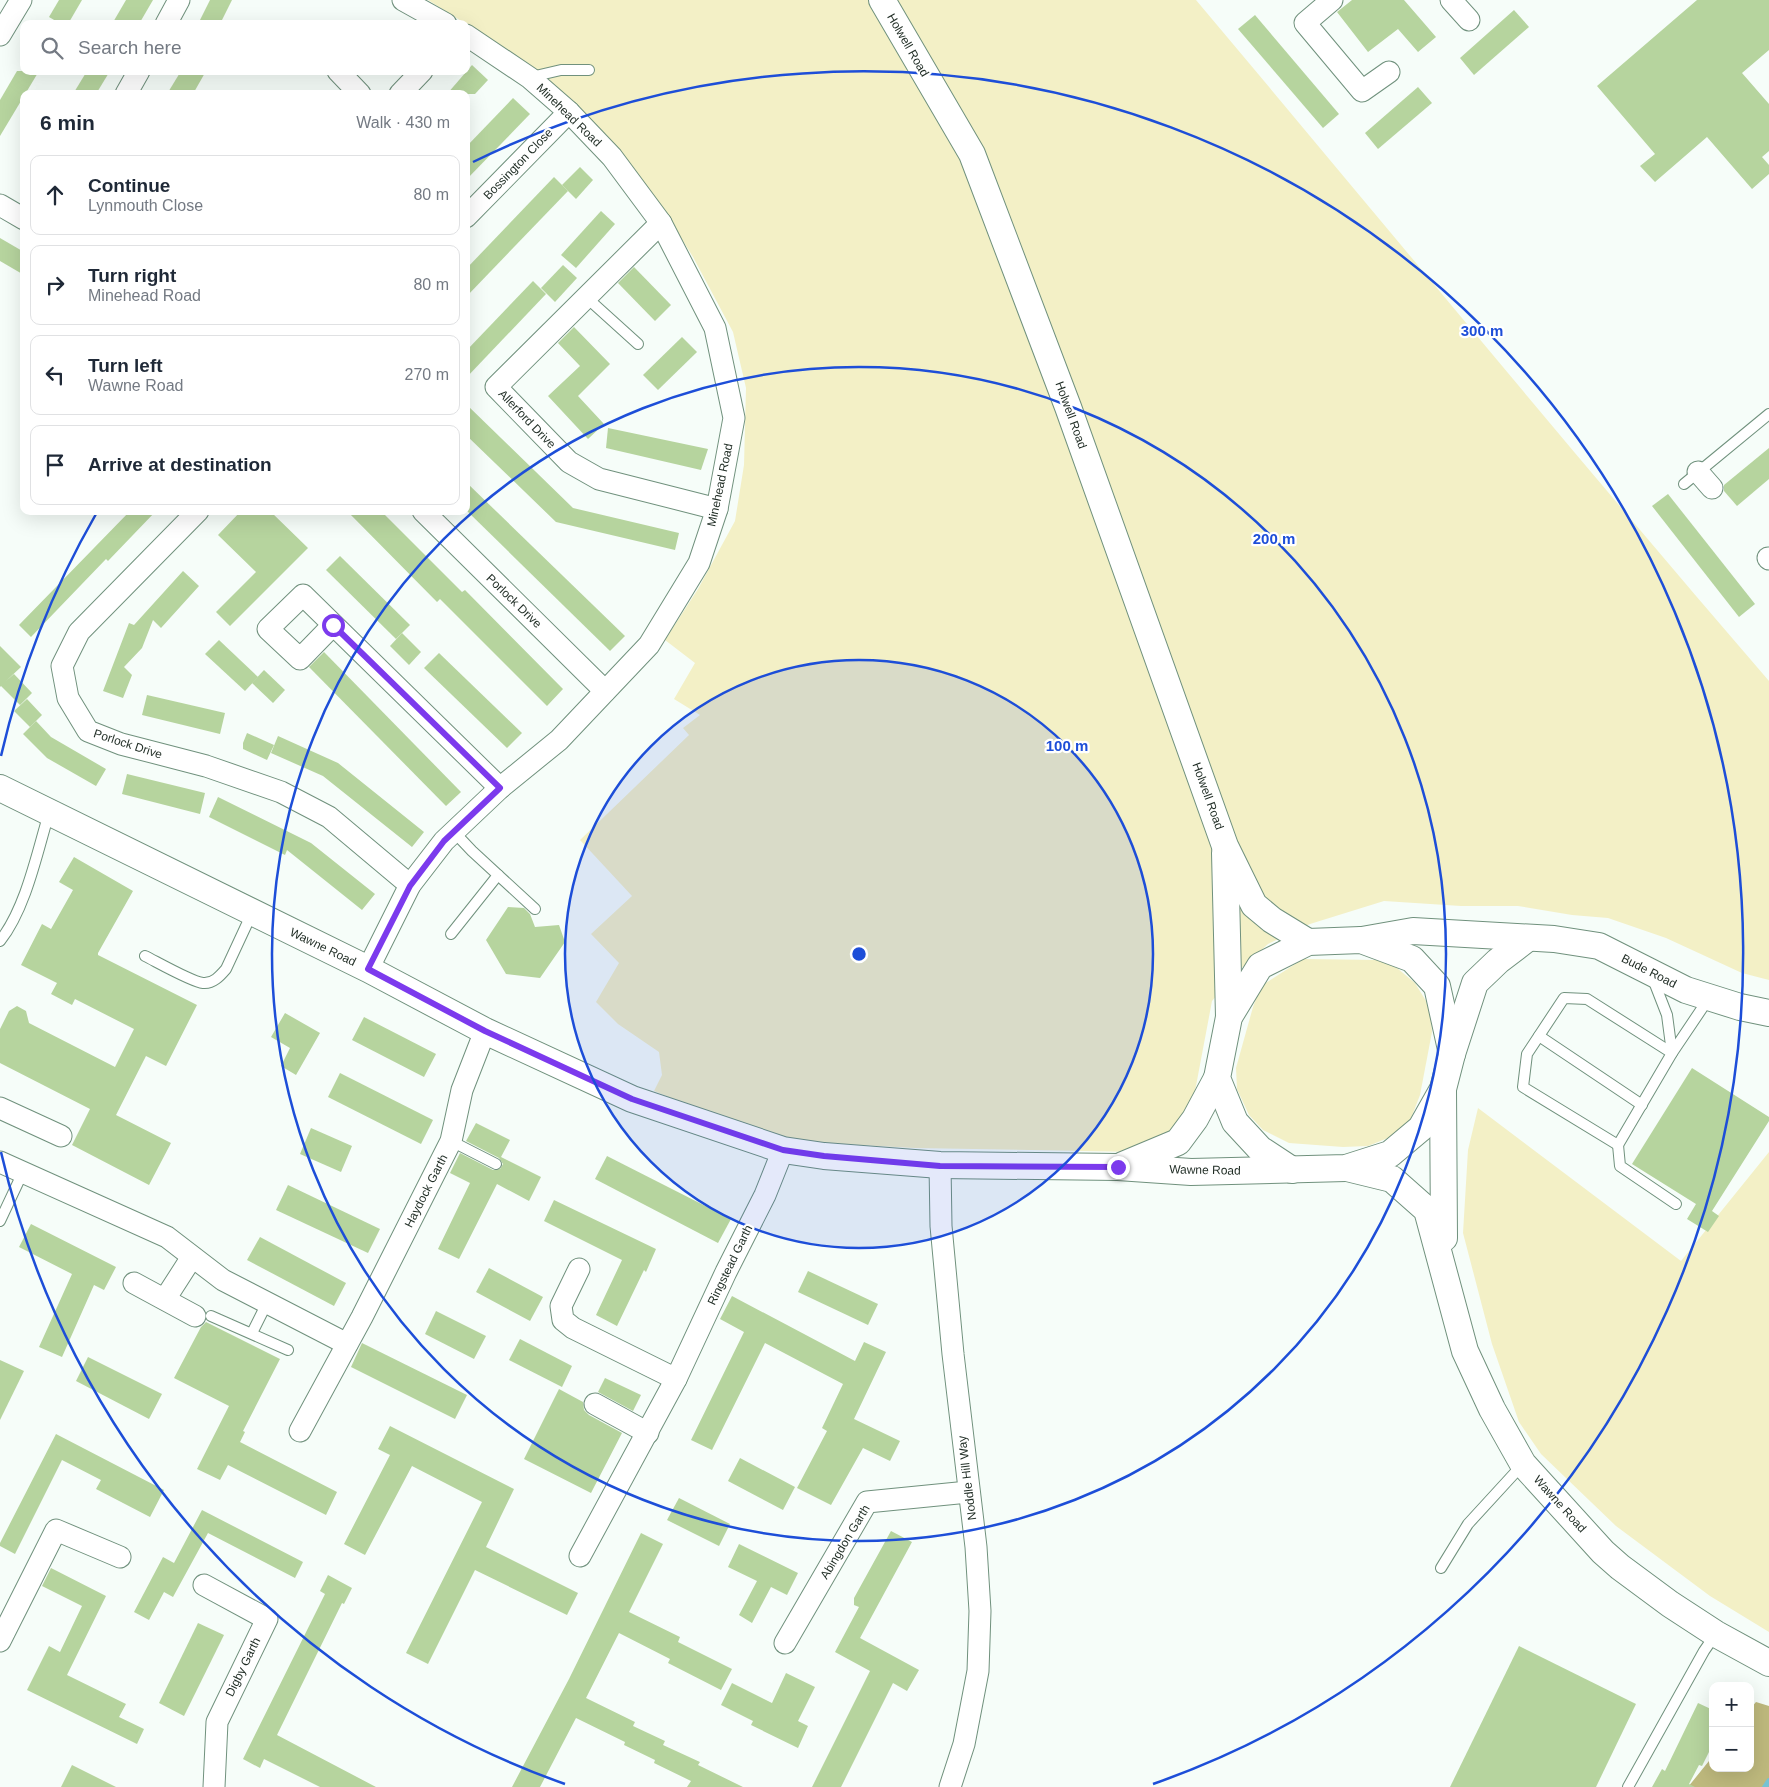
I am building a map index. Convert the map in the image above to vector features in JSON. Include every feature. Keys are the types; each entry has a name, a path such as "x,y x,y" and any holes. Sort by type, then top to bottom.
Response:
{"street":[{"path":"0,35 21,0"},
{"path":"168,20 179,0"},
{"path":"403,0 439,20"},
{"name":"Holwell Road","path":"882,0 972,154 1068,406 1225,846 1254,905 1272,920 1308,942"},
{"path":"1332,0 1304,23 1362,91 1389,72"},
{"path":"1451,0 1470,20"},
{"name":"Minehead Road","path":"368,969 410,886 444,841 500,788 559,740 649,645 699,563 717,509 734,418 715,328 661,223 612,157 570,112 530,78 470,38"},
{"path":"128,90 137,75"},
{"path":"342,75 356,90"},
{"path":"404,90 418,75"},
{"name":"Bossington Close","path":"470,213 570,112"},
{"path":"0,205 20,217"},
{"name":"Allerford Drive","path":"661,223 496,386 569,462 584,471 599,479 717,509"},
{"path":"1691,478 1712,488"},
{"name":"Porlock Drive","path":"194,515 79,632 62,666 68,698 88,731 121,744 206,766 281,792 329,817 410,886"},
{"name":"Porlock Drive","path":"427,515 605,691"},
{"path":"333,625 500,788"},
{"name":"Wawne Road","path":"0,788 368,969 485,1031 582,1076 632,1099 783,1150 824,1156 940,1166 1118,1167 1191,1172 1346,1168 1392,1179 1427,1210 1465,1351 1492,1409 1523,1464 1602,1552 1647,1589 1716,1634 1769,1663"},
{"name":"Holwell Road","path":"1225,846 1229,1017"},
{"name":"Bude Road","path":"1361,940 1413,931 1554,940 1599,946 1686,990 1740,1007 1769,1013"},
{"path":"1346,1168 1390,1154 1421,1128 1444,1089 1452,1054 1475,983 1528,938"},
{"path":"1229,1017 1260,966 1308,942 1361,940 1412,959 1437,986 1452,1054"},
{"name":"Wawne Road","path":"1118,1167 1178,1142 1195,1119 1217,1078 1229,1017"},
{"name":"Haydock Garth","path":"300,1431 347,1344 450,1142 462,1090 485,1031"},
{"path":"1217,1078 1236,1122 1260,1149 1292,1170"},
{"name":"Wawne Road","path":"1444,1089 1444,1270"},
{"path":"0,1108 61,1136"},
{"name":"Ringstead Garth","path":"580,1556 676,1379 726,1272 765,1196 783,1150"},
{"path":"0,1162 166,1237 223,1280 347,1344"},
{"name":"Noddle Hill Way","path":"940,1166 941,1226 968,1492 976,1546 980,1611 978,1671 964,1744 950,1787"},
{"path":"165,1299 192,1257"},
{"path":"579,1268 561,1306 563,1320 573,1328 676,1379"},
{"path":"134,1283 203,1316"},
{"path":"594,1404 648,1433"},
{"name":"Abingdon Garth","path":"786,1643 867,1502 968,1492"},
{"path":"0,1641 56,1530 120,1557"},
{"name":"Digby Garth","path":"204,1585 267,1619 217,1722 214,1787"}],"lane":[{"path":"530,78 561,70 589,70"},
{"path":"586,297 638,344"},
{"path":"1691,478 1769,414"},
{"path":"0,941 8,931 28,885 49,812"},
{"path":"454,832 535,910"},
{"path":"451,934 498,875"},
{"path":"145,956 194,980 203,983 213,981 221,976 226,969 252,912"},
{"path":"1650,972 1667,1015 1672,1052"},
{"path":"1618,1145 1523,1087 1527,1054 1564,998 1588,999 1672,1052"},
{"path":"1676,1204 1620,1166 1618,1145 1672,1052 1709,998"},
{"path":"1539,1036 1642,1105"},
{"path":"450,1142 496,1164"},
{"path":"0,1221 23,1172"},
{"path":"252,1333 267,1303"},
{"path":"203,1316 252,1333 288,1350"},
{"path":"1441,1568 1468,1524 1523,1464"},
{"path":"1628,1787 1704,1651 1716,1634"}],"shaded area":[{"path":"428,0 1196,0 1553,427 1769,681 1769,980 1742,973 1666,938 1608,918 1572,915 1518,906 1461,906 1384,901 1310,924 1268,944 1234,975 1212,1001 1196,1086 1188,1117 1178,1131 1140,1152 915,1148 801,1142 748,1129 654,1091 662,1075 659,1052 618,1024 596,1002 619,963 591,934 632,896 580,840 689,735 683,728 700,715 674,699 695,663 665,640 698,589 735,521 744,465 746,388 733,332 693,257 663,209 470,28 470,20 460,20"},
{"path":"1303,959 1378,960 1397,968 1415,983 1426,1001 1431,1017 1432,1032 1420,1095 1410,1121 1388,1138 1368,1146 1343,1147 1289,1143 1263,1130 1249,1115 1237,1089 1236,1068 1253,1007 1261,986"},
{"path":"1478,1108 1681,1261 1769,1152 1769,1632 1710,1596 1616,1526 1541,1454 1519,1422 1492,1344 1463,1233 1468,1150"},
{"path":"1756,1702 1769,1706 1769,1787 1688,1787 1709,1761 1709,1772 1754,1772 1754,1704"}],"building":[{"path":"59,0 82,0 70,20 54,20 49,17"},
{"path":"126,0 153,0 141,20 114,20"},
{"path":"210,0 232,0 222,20 200,20"},
{"path":"1352,0 1404,0 1436,37 1418,52 1398,29 1368,52 1337,12"},
{"path":"1697,0 1769,0 1769,50 1742,73 1769,104 1769,151 1762,157 1769,165 1769,174 1752,189 1707,137 1655,182 1640,166 1655,154 1597,86"},
{"path":"1514,10 1529,27 1474,75 1460,58"},
{"path":"1255,15 1339,114 1323,128 1238,29"},
{"path":"472,65 488,80 475,94 470,94 470,90 450,90 463,75 470,75 470,67"},
{"path":"17,71 20,71 20,75 37,75 28,90 20,90 20,103 0,136 0,100"},
{"path":"85,75 108,75 98,90 75,90"},
{"path":"179,75 204,75 195,90 169,90"},
{"path":"1418,87 1432,103 1378,149 1365,133"},
{"path":"513,98 530,114 470,176 470,143"},
{"path":"580,167 593,180 576,199 562,185"},
{"path":"554,177 568,191 470,293 470,265"},
{"path":"601,211 615,224 576,268 561,255"},
{"path":"0,238 20,250 20,273 0,261"},
{"path":"563,265 577,278 555,302 541,288"},
{"path":"634,267 671,305 655,321 618,283"},
{"path":"533,281 546,294 470,374 470,347"},
{"path":"574,327 610,364 578,396 604,424 588,439 548,396 580,366 558,343"},
{"path":"682,337 697,352 658,390 643,375"},
{"path":"470,408 573,508 679,533 675,550 556,522 470,439"},
{"path":"608,428 708,449 701,470 606,448"},
{"path":"1769,448 1769,479 1737,506 1724,491 1724,485"},
{"path":"470,486 625,636 610,651 470,514"},
{"path":"1668,494 1755,604 1739,617 1652,506"},
{"path":"126,515 152,515 108,561 106,559 31,637 19,625"},
{"path":"237,515 274,515 308,548 230,626 216,612 256,572 218,535"},
{"path":"351,515 385,515 462,592 465,590 563,689 547,706 440,599 437,602"},
{"path":"340,556 410,625 396,639 326,570"},
{"path":"183,571 199,586 161,628 153,620 142,648 124,667 132,675 123,698 103,691 129,623 134,625"},
{"path":"402,633 421,652 409,665 390,646"},
{"path":"219,640 258,677 245,691 205,654"},
{"path":"0,646 21,667 6,681 14,674 32,693 20,705 0,687"},
{"path":"324,652 461,792 446,806 309,667"},
{"path":"439,653 522,733 507,748 424,668"},
{"path":"264,670 285,690 273,703 252,683"},
{"path":"147,695 225,713 220,734 142,715"},
{"path":"27,699 42,715 30,727 14,711"},
{"path":"36,721 51,737 106,769 96,786 47,758 23,734"},
{"path":"247,733 274,745 267,760 243,749"},
{"path":"278,736 338,763 424,832 412,847 323,776 271,753"},
{"path":"127,774 205,793 200,814 122,794"},
{"path":"218,797 311,843 375,894 362,910 287,850 285,855 209,817"},
{"path":"74,857 133,891 98,955 197,1005 166,1066 146,1056 116,1115 171,1143 149,1185 72,1145 90,1109 0,1063 0,1029 9,1011 17,1006 26,1011 29,1023 115,1067 134,1029 75,999 72,1005 51,994 57,983 21,965 42,924 51,929 73,890 59,882"},
{"path":"508,907 524,908 530,914 535,927 559,925 565,942 540,978 506,974 486,940"},
{"path":"285,1013 320,1033 296,1075 281,1066 290,1048 271,1037"},
{"path":"364,1017 436,1054 424,1077 352,1040"},
{"path":"1692,1068 1769,1117 1769,1121 1712,1211 1719,1216 1708,1232 1687,1219 1696,1204 1632,1164"},
{"path":"340,1073 433,1120 421,1144 328,1097"},
{"path":"476,1123 510,1140 501,1157 541,1177 529,1201 497,1184 459,1259 438,1249 470,1183 450,1173 460,1153 493,1170 500,1169 503,1164 499,1158 466,1141"},
{"path":"311,1128 352,1146 341,1172 300,1154"},
{"path":"607,1156 731,1219 718,1243 595,1179"},
{"path":"288,1185 380,1229 368,1253 276,1210"},
{"path":"554,1200 656,1249 617,1326 596,1315 622,1260 544,1221"},
{"path":"31,1224 116,1267 104,1290 94,1285 62,1357 39,1347 72,1274 19,1247"},
{"path":"260,1237 346,1283 334,1306 247,1260"},
{"path":"489,1268 543,1297 530,1321 476,1292"},
{"path":"808,1271 878,1304 868,1325 798,1292"},
{"path":"732,1296 855,1361 864,1342 886,1352 854,1419 900,1441 890,1461 863,1448 831,1505 797,1488 827,1431 822,1428 843,1384 765,1343 712,1450 691,1440 744,1332 720,1319"},
{"path":"436,1311 486,1336 474,1359 425,1334"},
{"path":"206,1322 280,1359 243,1431 245,1432 240,1442 337,1492 326,1515 228,1465 220,1480 197,1469 229,1406 174,1378 201,1327"},
{"path":"520,1339 572,1366 562,1387 509,1360"},
{"path":"362,1343 467,1395 455,1419 351,1367"},
{"path":"88,1357 162,1394 149,1419 76,1381"},
{"path":"0,1360 24,1371 0,1420"},
{"path":"605,1378 641,1395 633,1411 598,1392"},
{"path":"559,1389 583,1402 584,1410 589,1415 622,1433 591,1493 524,1459"},
{"path":"390,1426 514,1489 486,1547 578,1593 567,1615 475,1570 428,1664 406,1653 482,1502 412,1466 365,1555 344,1544 390,1455 378,1449"},
{"path":"56,1434 164,1490 150,1517 96,1489 101,1480 62,1460 15,1554 0,1546 0,1543"},
{"path":"740,1458 795,1487 783,1510 728,1481"},
{"path":"679,1498 730,1524 719,1546 667,1520"},
{"path":"202,1510 303,1562 295,1578 208,1533 173,1597 164,1592 149,1620 134,1612 163,1557 174,1563"},
{"path":"891,1531 912,1542 860,1638 919,1670 907,1691 893,1683 841,1787 812,1787 870,1671 835,1652 859,1607 854,1605 854,1598"},
{"path":"641,1533 663,1544 629,1612 680,1637 678,1642 732,1669 721,1690 668,1663 670,1659 619,1633 586,1698 635,1722 633,1726 665,1741 663,1745 700,1762 698,1765 743,1787 687,1787 691,1781 654,1763 655,1760 624,1745 625,1742 576,1718 540,1787 512,1787 569,1679"},
{"path":"739,1544 798,1573 787,1595 771,1587 752,1623 739,1615 757,1581 728,1567"},
{"path":"51,1568 106,1596 67,1675 126,1704 119,1717 144,1729 137,1744 27,1690 49,1646 60,1652 82,1606 42,1586"},
{"path":"328,1575 352,1588 344,1604 342,1603 277,1735 376,1787 320,1787 264,1759 260,1768 243,1759 325,1594 320,1591"},
{"path":"198,1623 224,1635 184,1716 159,1703"},
{"path":"1519,1646 1636,1704 1596,1787 1450,1787"},
{"path":"786,1673 815,1687 798,1721 808,1726 798,1748 751,1725 753,1721 721,1705 732,1683 772,1703"},
{"path":"1698,1703 1709,1708 1709,1752 1702,1766 1699,1765 1689,1784 1695,1787 1652,1787 1662,1769 1665,1771"},
{"path":"72,1765 116,1787 61,1787"}],"waterway":[{"path":"1765,1787 1769,1781"}],"route":[{"path":"333,625 500,788 444,841 410,886 368,969 485,1031 632,1099 783,1150 824,1156 940,1166 1118,1167"}]}
